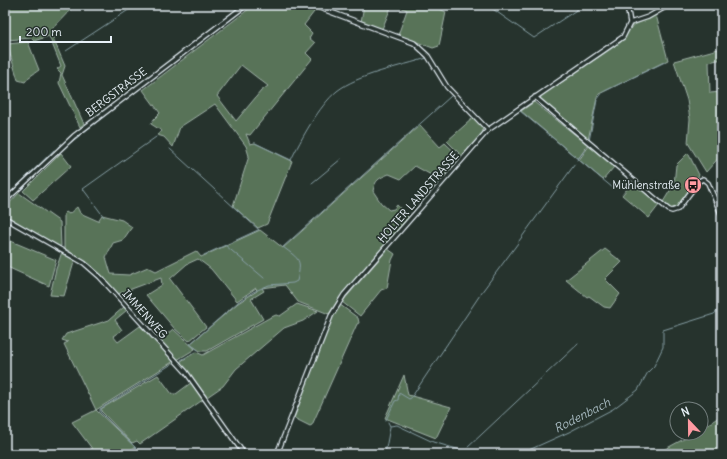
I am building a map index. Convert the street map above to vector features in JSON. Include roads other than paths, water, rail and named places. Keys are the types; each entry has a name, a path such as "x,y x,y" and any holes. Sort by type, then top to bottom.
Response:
{"street":[{"name":"BERGSTRASSE","path":"5,202 74,136 246,5"},
{"path":"312,5 414,43 428,56 447,87 488,130"},
{"path":"627,5 630,23 648,17 668,5"},
{"name":"HOLTER LANDSTRASSE","path":"277,454 330,316 339,302 488,130 618,41 626,32 630,23"},
{"path":"535,98 669,210 672,211 678,209 699,181 703,179 708,183 722,216"},
{"name":"IMMENWEG","path":"5,218 84,263 100,277 186,372 244,454"}],"waterway":[{"path":"66,51 136,5"},
{"path":"235,10 242,5"},
{"path":"133,94 250,5"},
{"path":"487,5 534,38 584,5"},
{"path":"58,147 233,12"},
{"path":"291,160 317,114 330,97 337,91 356,80 427,58"},
{"path":"605,91 665,62"},
{"path":"589,141 597,100 603,92"},
{"path":"65,147 130,96"},
{"path":"198,350 190,344 238,302 253,292 269,285 293,283 297,281 299,268 298,261 283,247 451,96"},
{"path":"520,111 613,188"},
{"path":"104,217 83,189 156,137"},
{"path":"255,143 291,160"},
{"path":"170,149 259,230"},
{"path":"577,160 586,149"},
{"path":"5,198 54,150"},
{"path":"312,183 341,159"},
{"path":"21,190 49,162"},
{"path":"519,241 575,164"},
{"path":"5,186 11,191"},
{"path":"204,255 258,230"},
{"path":"481,293 518,243"},
{"path":"225,245 264,278"},
{"path":"386,420 395,401 398,400 399,393 409,399 411,398 480,295"},
{"name":"Rodenbach","path":"520,454 569,432 613,409 638,390 648,372 654,366 663,347 663,330 714,314 722,307"},
{"path":"466,449 578,344"},
{"path":"181,360 195,352"},
{"path":"142,454 100,412 100,409 175,362"},
{"name":"Rodenbach","path":"388,422 390,426"},
{"name":"Rodenbach","path":"390,426 397,425 433,442 474,454"},
{"name":"Rodenbach","path":"385,454 390,427"}],"place":[{"name":"Mühlenstraße","path":"693,185"}]}
